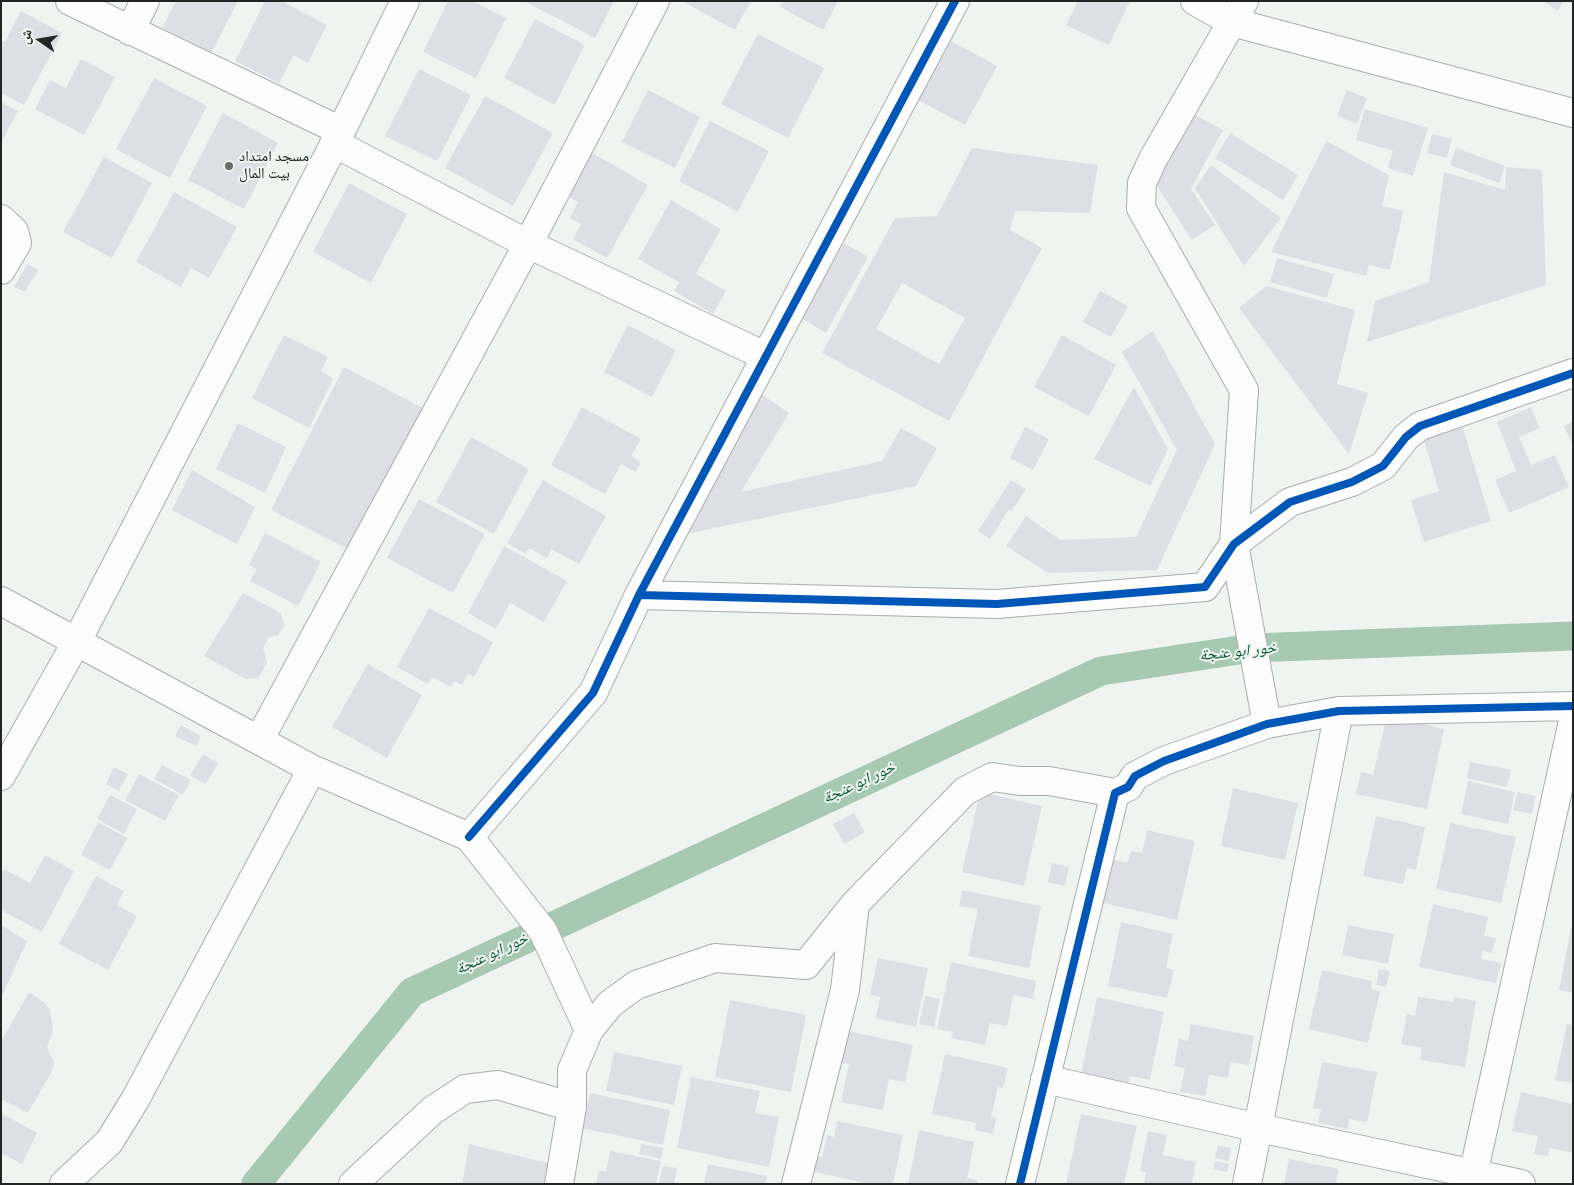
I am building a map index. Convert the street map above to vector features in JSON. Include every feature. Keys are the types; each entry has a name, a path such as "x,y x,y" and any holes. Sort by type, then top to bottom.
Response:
{"street":[{"path":"70,1 338,137 528,244 765,356"},
{"path":"130,31 145,1"},
{"path":"1,776 77,641 338,137 405,1"},
{"path":"259,740 528,244 655,1"},
{"path":"469,837 593,692 639,596 955,1"},
{"path":"1195,1 1238,12 1573,112"},
{"path":"1238,12 1153,159 1142,183 1141,208 1244,390 1234,544 1267,724"},
{"path":"1,218 14,231 17,243 1,270"},
{"path":"639,596 996,604 1205,587 1234,544 1290,502 1352,482 1383,466 1406,437 1420,426 1573,373"},
{"path":"1,601 312,768 469,837 543,930 589,1030"},
{"path":"559,1184 572,1107 572,1070 589,1030 610,1004 636,985 714,958 806,965 855,904 965,791 992,777 1020,782 1049,781 1115,793 1128,787 1135,776 1164,761 1267,724 1339,711 1573,706"},
{"path":"1247,1184 1339,711"},
{"path":"1473,1179 1573,721"},
{"path":"64,1184 109,1142 135,1100 312,768"},
{"path":"1020,1184 1115,793"},
{"path":"796,1184 845,990 855,904"},
{"path":"1044,1079 1473,1179 1521,1184"},
{"path":"353,1184 433,1110 465,1089 498,1085 572,1107"}],"building":[{"path":"176,1 238,1 211,53 162,28"},
{"path":"265,1 281,1 327,25 308,63 294,55 279,83 235,61"},
{"path":"448,1 472,1 506,18 476,78 423,52"},
{"path":"524,1 614,1 595,38"},
{"path":"682,1 751,1 735,30"},
{"path":"783,1 838,1 823,30 780,7"},
{"path":"1078,1 1130,1 1109,45 1066,25"},
{"path":"1542,1 1563,1 1558,11"},
{"path":"21,11 62,33 24,105 1,93 1,40 5,42"},
{"path":"535,19 585,45 555,105 504,78"},
{"path":"758,34 824,68 788,138 721,104"},
{"path":"951,41 997,66 965,125 918,100"},
{"path":"81,59 115,77 84,135 35,109 50,80 66,88"},
{"path":"419,69 471,95 437,161 385,136"},
{"path":"154,78 207,106 170,178 116,149"},
{"path":"648,90 700,117 675,168 622,142"},
{"path":"1347,90 1367,98 1357,124 1337,116"},
{"path":"485,96 553,133 513,206 445,168"},
{"path":"1,102 18,111 1,143"},
{"path":"1365,109 1428,128 1413,176 1388,168 1393,151 1356,140"},
{"path":"223,113 278,143 244,209 188,180"},
{"path":"1192,113 1223,130 1191,189 1215,225 1192,240 1155,183"},
{"path":"710,121 769,151 738,212 679,181"},
{"path":"1230,133 1298,175 1283,200 1215,158"},
{"path":"1432,134 1452,139 1447,158 1427,153"},
{"path":"1326,141 1389,175 1382,206 1403,211 1390,270 1369,265 1366,276 1271,252"},
{"path":"972,148 1098,165 1090,213 1015,211 1010,230 1042,248 949,421 822,353 895,218 937,216","holes":["902,283 965,318 939,364 876,329"]},
{"path":"1456,148 1505,166 1499,183 1450,165"},
{"path":"587,150 648,185 607,258 573,239 581,224 570,218 578,202 562,193"},
{"path":"104,157 152,183 112,258 63,232"},
{"path":"1211,165 1281,218 1244,266 1195,188"},
{"path":"1506,167 1542,170 1546,285 1367,342 1375,301 1429,282 1444,172 1505,190"},
{"path":"349,183 407,214 371,283 313,252"},
{"path":"174,192 237,227 209,278 191,268 181,287 136,262"},
{"path":"671,200 721,229 696,274 726,291 713,314 674,291 679,282 638,259"},
{"path":"844,243 868,257 826,333 801,318"},
{"path":"1277,258 1334,274 1327,298 1270,282"},
{"path":"27,264 38,270 25,292 14,287"},
{"path":"1266,286 1355,310 1337,384 1368,393 1349,454 1239,308"},
{"path":"1100,291 1128,306 1111,337 1083,322"},
{"path":"628,325 676,350 652,397 604,372"},
{"path":"1153,331 1215,444 1157,570 1048,573 1006,546 1026,516 1060,540 1136,537 1177,450 1122,352"},
{"path":"284,335 328,357 321,371 333,379 309,428 252,398"},
{"path":"1062,335 1116,365 1089,416 1034,387"},
{"path":"344,367 423,408 350,550 271,510"},
{"path":"1134,387 1168,449 1150,486 1094,459"},
{"path":"760,393 789,413 741,492 882,461 901,428 937,448 916,486 681,535"},
{"path":"582,407 641,439 631,456 641,462 636,472 621,464 605,494 551,465"},
{"path":"1531,407 1540,428 1519,437 1531,465 1555,455 1569,487 1509,513 1495,480 1516,471 1497,422"},
{"path":"1573,422 1573,446 1564,426"},
{"path":"238,423 286,447 265,493 216,469"},
{"path":"1462,425 1491,521 1424,542 1411,500 1439,491 1423,437"},
{"path":"1025,427 1049,439 1033,470 1010,458"},
{"path":"471,437 529,469 494,534 436,502"},
{"path":"192,470 255,507 237,544 172,510"},
{"path":"543,480 606,516 579,564 551,549 547,558 529,548 526,554 507,543"},
{"path":"1011,480 1026,489 1012,511 1009,509 990,539 978,531"},
{"path":"419,499 485,534 453,593 387,558"},
{"path":"265,533 321,562 298,606 250,581 257,569 249,565"},
{"path":"504,546 567,581 544,622 510,603 496,629 468,613"},
{"path":"243,593 281,613 284,626 278,635 269,637 263,648 267,663 258,678 246,679 204,656"},
{"path":"429,608 493,642 474,677 468,673 462,685 454,681 451,687 432,677 428,684 397,667"},
{"path":"368,664 422,695 387,758 332,727"},
{"path":"1387,716 1444,729 1427,809 1356,794 1361,772 1373,775"},
{"path":"181,725 201,736 196,746 175,736"},
{"path":"203,754 218,763 206,784 190,776"},
{"path":"1470,762 1511,770 1507,787 1467,778"},
{"path":"162,765 191,780 183,795 154,779"},
{"path":"114,767 128,774 119,791 106,784"},
{"path":"139,774 179,795 165,821 125,800"},
{"path":"1468,781 1515,792 1508,824 1461,814"},
{"path":"1233,788 1298,803 1285,860 1221,846"},
{"path":"980,792 1042,806 1024,886 962,872"},
{"path":"1517,792 1536,796 1532,814 1513,810"},
{"path":"110,795 137,809 124,834 97,819"},
{"path":"854,813 865,832 844,844 833,824"},
{"path":"1376,816 1425,827 1416,870 1407,868 1403,884 1363,876"},
{"path":"98,822 127,838 110,870 81,855"},
{"path":"1450,823 1516,837 1501,903 1436,889"},
{"path":"1147,830 1195,841 1177,920 1100,902 1110,859 1127,863 1131,851 1142,853"},
{"path":"45,855 74,871 42,932 1,910 1,875 4,869 30,883"},
{"path":"1052,863 1069,867 1065,886 1048,882"},
{"path":"96,876 124,891 117,905 137,916 108,970 59,944"},
{"path":"962,890 1041,906 1029,968 968,956 978,909 959,906"},
{"path":"1433,904 1488,917 1484,936 1496,938 1492,953 1483,951 1481,959 1501,963 1496,983 1419,967"},
{"path":"1121,922 1173,934 1166,968 1174,970 1167,998 1108,986"},
{"path":"1,925 27,941 3,994 1,993"},
{"path":"1348,925 1394,934 1388,964 1342,955"},
{"path":"1571,928 1573,929 1573,993 1559,990"},
{"path":"878,958 928,968 916,1027 876,1018 880,997 870,995"},
{"path":"951,962 1036,981 1033,999 1013,995 1007,1026 990,1023 985,1045 951,1038 953,1032 937,1029"},
{"path":"1379,969 1390,971 1386,987 1376,985"},
{"path":"1322,970 1372,981 1371,989 1380,991 1368,1043 1309,1029"},
{"path":"29,992 45,1003 50,1010 53,1030 47,1048 54,1062 52,1071 28,1113 1,1099 1,1042"},
{"path":"925,996 940,999 934,1027 919,1024"},
{"path":"1097,997 1164,1012 1150,1080 1130,1076 1128,1084 1081,1074"},
{"path":"1418,997 1453,1002 1454,997 1476,1001 1465,1067 1420,1060 1422,1048 1401,1044 1407,1014 1415,1016"},
{"path":"730,1000 806,1015 791,1092 715,1077"},
{"path":"1191,1024 1254,1036 1249,1065 1231,1062 1228,1078 1209,1075 1205,1096 1180,1092 1185,1068 1174,1066 1179,1039 1188,1041"},
{"path":"1567,1024 1573,1025 1573,1083 1555,1080"},
{"path":"843,1030 913,1045 905,1082 889,1079 883,1110 841,1102 849,1064 836,1062"},
{"path":"614,1052 682,1066 674,1105 606,1091"},
{"path":"945,1054 1008,1068 1003,1088 998,1087 991,1117 996,1118 993,1134 975,1130 976,1123 932,1114"},
{"path":"1322,1062 1377,1072 1367,1122 1349,1119 1348,1129 1318,1123 1321,1109 1313,1108"},
{"path":"691,1077 760,1091 755,1113 779,1117 769,1167 677,1148"},
{"path":"1521,1092 1573,1104 1573,1153 1549,1148 1548,1156 1534,1154 1538,1136 1512,1131"},
{"path":"590,1093 670,1110 663,1145 582,1128"},
{"path":"1,1113 37,1133 22,1164 1,1153"},
{"path":"1081,1114 1137,1126 1124,1184 1066,1184"},
{"path":"837,1121 903,1135 893,1184 869,1184 810,1171 813,1155 822,1157 827,1135 834,1137"},
{"path":"919,1130 974,1142 967,1178 977,1180 977,1184 908,1184"},
{"path":"1148,1131 1167,1135 1163,1155 1196,1162 1192,1184 1144,1184 1146,1172 1140,1171"},
{"path":"469,1144 552,1164 548,1184 462,1184"},
{"path":"641,1144 663,1148 661,1159 639,1154"},
{"path":"1218,1145 1231,1148 1229,1161 1215,1158"},
{"path":"610,1151 661,1161 656,1184 596,1184 599,1170 606,1172"},
{"path":"1289,1159 1339,1169 1335,1184 1284,1184"},
{"path":"1215,1161 1229,1164 1227,1172 1213,1169"},
{"path":"708,1164 767,1176 765,1184 704,1184"},
{"path":"663,1166 677,1168 674,1184 659,1184"}],"waterway":[{"name":"خور ابو عنجة","path":"256,1184 412,992 1101,671 1252,648 1573,636"}],"cycle path":[{"path":"469,837 593,693 639,595 955,1"},
{"path":"639,595 997,604 1205,587 1234,544 1290,502 1352,482 1383,466 1406,437 1420,426 1573,373"},
{"path":"1020,1184 1115,793 1128,787 1135,776 1164,761 1267,724 1339,711 1573,706"}],"place":[{"name":"مسجد امتداد بيت المال","path":"229,166"}]}
